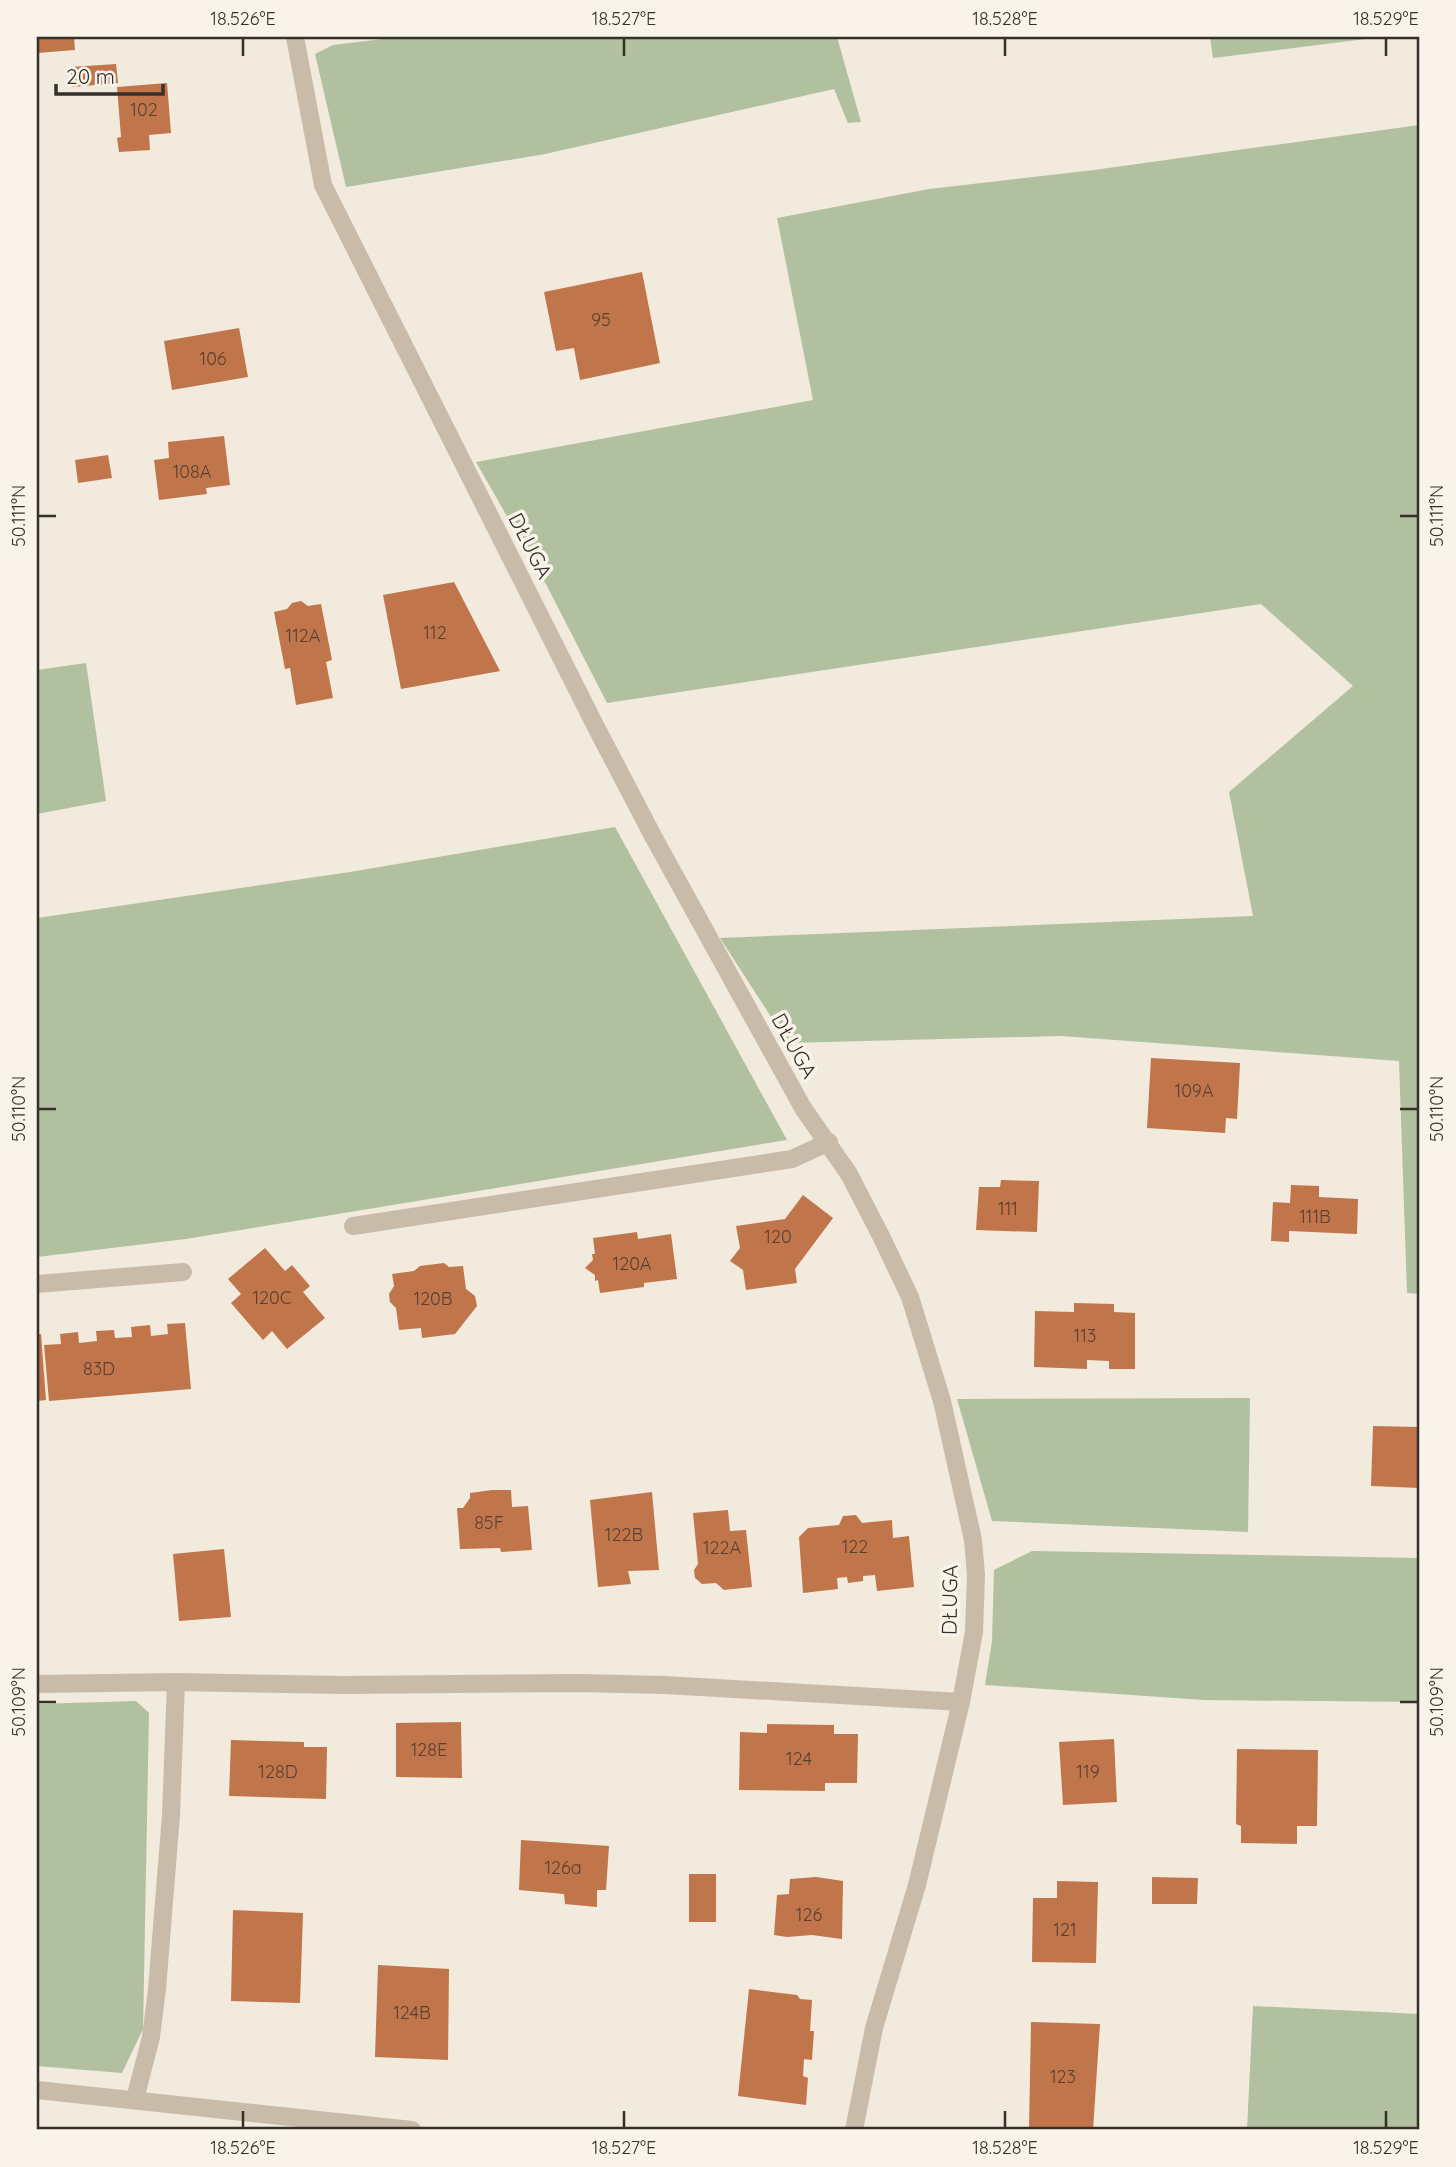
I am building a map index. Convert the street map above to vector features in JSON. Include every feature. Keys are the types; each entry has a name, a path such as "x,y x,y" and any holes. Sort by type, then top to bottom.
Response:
{"street":[{"name":"DŁUGA","path":"295,37 323,185 641,813 803,1108 849,1174 911,1297 943,1401 973,1540 976,1575 974,1632 961,1702 917,1885 873,2028 854,2130"},
{"path":"352,1226 792,1159 828,1142"},
{"path":"37,1284 183,1272"},
{"path":"37,1684 176,1682 665,1685 961,1702"},
{"path":"135,2099 151,2037 157,1989 171,1815 176,1682"},
{"path":"37,2090 412,2130"}],"green space":[{"path":"399,37 837,37 861,122 848,123 834,89 545,154 346,187 315,54 333,45"},
{"path":"1210,37 1381,37 1213,58"},
{"path":"1419,125 1419,1294 1407,1293 1399,1061 1061,1036 788,1043 720,938 1253,916 1229,792 1353,686 1261,604 607,703 548,588 476,462 813,400 777,218 929,189 1094,170"},
{"path":"86,663 106,801 37,814 37,670"},
{"path":"615,827 787,1140 186,1239 37,1257 37,918 350,872"},
{"path":"1250,1398 1248,1532 992,1521 957,1399"},
{"path":"1032,1551 1419,1558 1419,1702 1204,1700 985,1685 992,1641 994,1570"},
{"path":"136,1701 149,1713 143,2029 122,2073 37,2066 37,1704"},
{"path":"1253,2006 1419,2014 1419,2130 1247,2130"}],"building":[{"path":"37,37 74,37 75,50 37,53"},
{"path":"116,64 118,83 72,87 71,67"},
{"path":"167,83 171,133 149,135 150,150 119,152 117,138 121,137 117,87"},
{"path":"642,272 660,363 580,380 574,348 556,351 544,292"},
{"path":"239,328 248,377 172,390 164,341"},
{"path":"224,436 230,485 206,488 207,494 159,500 154,460 169,458 168,442"},
{"path":"108,455 112,478 78,483 75,460"},
{"path":"454,582 500,671 401,689 383,595"},
{"path":"301,601 308,606 321,604 332,660 326,662 333,698 296,705 290,668 285,669 274,612 287,609 292,603"},
{"path":"1151,1058 1240,1063 1237,1119 1226,1118 1225,1133 1147,1128"},
{"path":"1001,1180 1039,1181 1037,1232 976,1230 979,1187 1000,1187"},
{"path":"1291,1185 1319,1186 1319,1197 1358,1199 1357,1234 1289,1231 1289,1242 1271,1241 1273,1202 1290,1203"},
{"path":"803,1195 833,1218 795,1269 797,1283 746,1290 743,1270 730,1261 740,1248 736,1226 785,1219"},
{"path":"637,1232 638,1239 671,1234 677,1279 600,1293 595,1275 585,1268 593,1260 592,1254 595,1254 593,1238"},
{"path":"265,1248 285,1271 292,1265 310,1286 303,1292 325,1318 287,1349 272,1331 263,1340 231,1303 241,1294 228,1279"},
{"path":"444,1263 449,1267 463,1266 466,1289 475,1296 477,1306 455,1334 422,1338 421,1328 399,1330 396,1308 390,1302 389,1294 394,1286 392,1274"},
{"path":"1074,1303 1114,1304 1114,1312 1135,1313 1135,1369 1109,1369 1109,1361 1087,1360 1087,1369 1034,1367 1035,1311 1074,1312"},
{"path":"185,1323 191,1389 49,1401 44,1345 61,1344 60,1334 78,1332 79,1343 97,1341 96,1331 114,1330 115,1338 132,1337 131,1327 150,1325 151,1336 168,1334 167,1324"},
{"path":"37,1334 41,1334 46,1400 37,1401"},
{"path":"1373,1426 1419,1427 1419,1488 1371,1486"},
{"path":"511,1490 512,1507 528,1506 532,1550 501,1552 500,1548 460,1549 457,1508 463,1508 470,1498 470,1493"},
{"path":"652,1492 659,1570 628,1571 631,1584 598,1587 590,1500"},
{"path":"728,1510 730,1531 746,1530 752,1587 724,1590 716,1583 702,1584 695,1578 694,1570 698,1564 693,1513"},
{"path":"856,1515 862,1523 892,1520 893,1538 909,1536 914,1587 877,1591 875,1575 863,1576 863,1581 848,1583 847,1577 837,1578 838,1589 803,1593 799,1537 808,1528 839,1525 843,1516"},
{"path":"224,1549 231,1617 179,1621 173,1554"},
{"path":"461,1722 462,1778 396,1777 396,1723"},
{"path":"767,1724 834,1725 834,1734 858,1734 857,1783 825,1783 825,1791 739,1790 740,1732 767,1733"},
{"path":"1114,1739 1117,1802 1063,1805 1059,1742"},
{"path":"231,1740 304,1742 304,1747 327,1747 326,1799 229,1796"},
{"path":"1237,1749 1318,1750 1317,1826 1297,1826 1297,1844 1241,1843 1241,1826 1236,1824"},
{"path":"521,1840 609,1846 606,1890 597,1890 597,1907 565,1904 564,1894 519,1890"},
{"path":"689,1874 716,1874 716,1922 689,1922"},
{"path":"816,1877 843,1881 842,1939 812,1935 774,1935 777,1895 789,1894 790,1879"},
{"path":"1152,1877 1198,1878 1197,1904 1152,1904"},
{"path":"1057,1881 1098,1882 1096,1963 1032,1962 1033,1898 1057,1898"},
{"path":"233,1910 303,1913 300,2003 231,2001"},
{"path":"378,1965 449,1969 448,2060 375,2057"},
{"path":"749,1989 797,1995 800,1999 812,2000 812,2060 804,2059 803,2076 808,2078 806,2105 738,2096"},
{"path":"1031,2022 1100,2024 1093,2130 1029,2130"}]}
